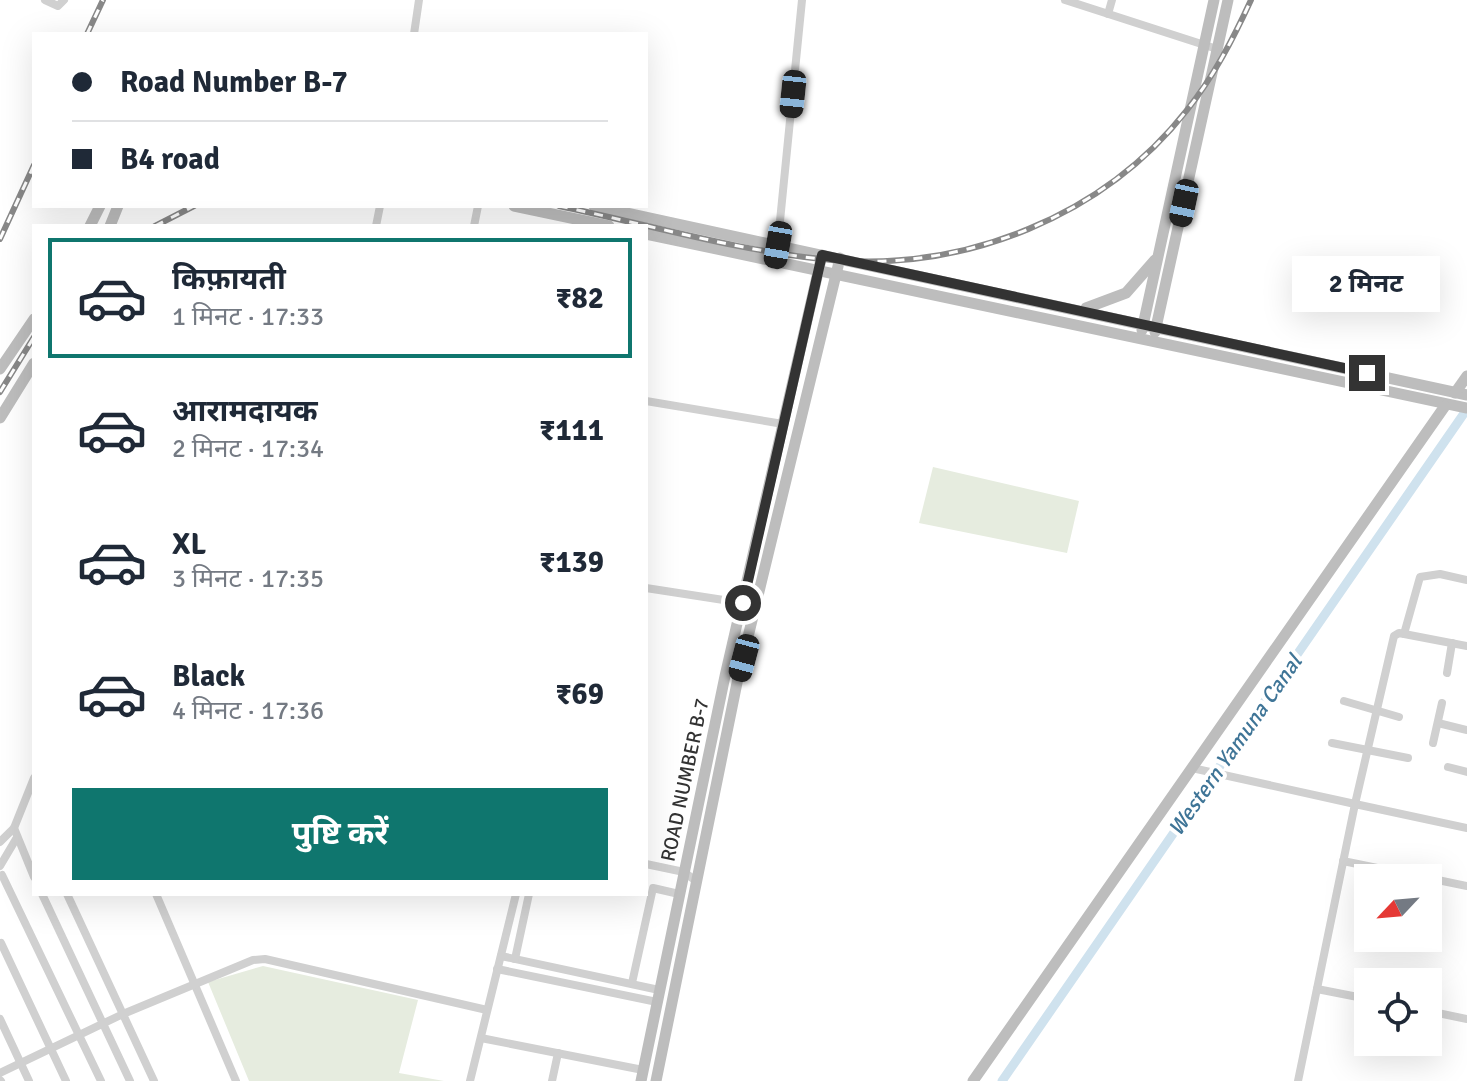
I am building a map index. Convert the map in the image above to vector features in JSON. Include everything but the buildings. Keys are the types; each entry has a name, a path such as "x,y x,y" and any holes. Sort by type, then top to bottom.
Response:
{"street":[{"path":"45,0 58,6 64,0"},
{"path":"414,32 419,0"},
{"path":"776,261 802,0"},
{"path":"1065,0 1217,49"},
{"path":"1108,14 1112,0"},
{"path":"1139,338 1214,0"},
{"path":"1153,341 1228,0"},
{"path":"524,208 600,224"},
{"path":"603,208 1461,394 1467,376"},
{"path":"648,234 1467,408"},
{"name":"ROAD NUMBER B-7","path":"642,1075 725,676 822,255"},
{"path":"1082,310 1126,293 1158,256"},
{"name":"ROAD NUMBER B-7","path":"656,1081 738,678 840,258"},
{"path":"968,302 971,286"},
{"path":"0,369 32,322"},
{"path":"0,418 32,366"},
{"path":"20,385 32,387"},
{"path":"648,401 783,424"},
{"path":"973,1081 1197,769 1447,406"},
{"path":"1404,634 1420,577 1440,574 1467,580"},
{"path":"648,588 743,603"},
{"path":"1298,1081 1355,804 1394,636 1404,634 1467,646"},
{"path":"1447,673 1452,643"},
{"path":"725,676 738,678"},
{"path":"1344,701 1399,717"},
{"path":"1433,743 1442,703"},
{"path":"1438,723 1467,730"},
{"path":"1332,743 1408,758"},
{"path":"1448,767 1467,772"},
{"path":"1197,769 1467,828"},
{"path":"0,842 14,828 32,783"},
{"path":"14,828 32,873"},
{"path":"16,839 1,870 101,1081"},
{"path":"1343,861 1358,864"},
{"path":"648,864 684,872 696,881"},
{"path":"1442,881 1467,886"},
{"path":"632,983 650,887 679,894"},
{"path":"43,896 130,1081"},
{"path":"68,896 154,1081"},
{"path":"157,896 236,1081"},
{"path":"470,1081 516,896"},
{"path":"515,959 529,896"},
{"path":"1,943 66,1081"},
{"path":"501,956 632,983 658,996"},
{"path":"0,1073 123,1014 240,964 265,959 487,1010"},
{"path":"497,969 658,996"},
{"path":"1317,989 1354,996"},
{"path":"1442,1014 1467,1019"},
{"path":"0,1019 29,1081"},
{"path":"481,1038 558,1053 642,1075"},
{"path":"552,1081 558,1053"}],"shaded area":[{"path":"933,467 1079,501 1067,553 919,523"},
{"path":"263,966 418,1000 399,1073 444,1081 249,1081 208,982"}],"waterway":[{"name":"Western Yamuna Canal","path":"1002,1081 1467,409"}],"railway":[{"path":"88,32 103,0"},
{"path":"648,226 731,245 800,256 883,261 933,256 982,245 1029,229 1074,207 1115,180 1153,147 1206,84 1251,0"},
{"path":"0,239 32,169"},
{"path":"159,224 190,208"},
{"path":"568,208 638,224"},
{"path":"0,392 32,340"}],"route":[{"path":"743,603 822,255 1367,373"}]}
